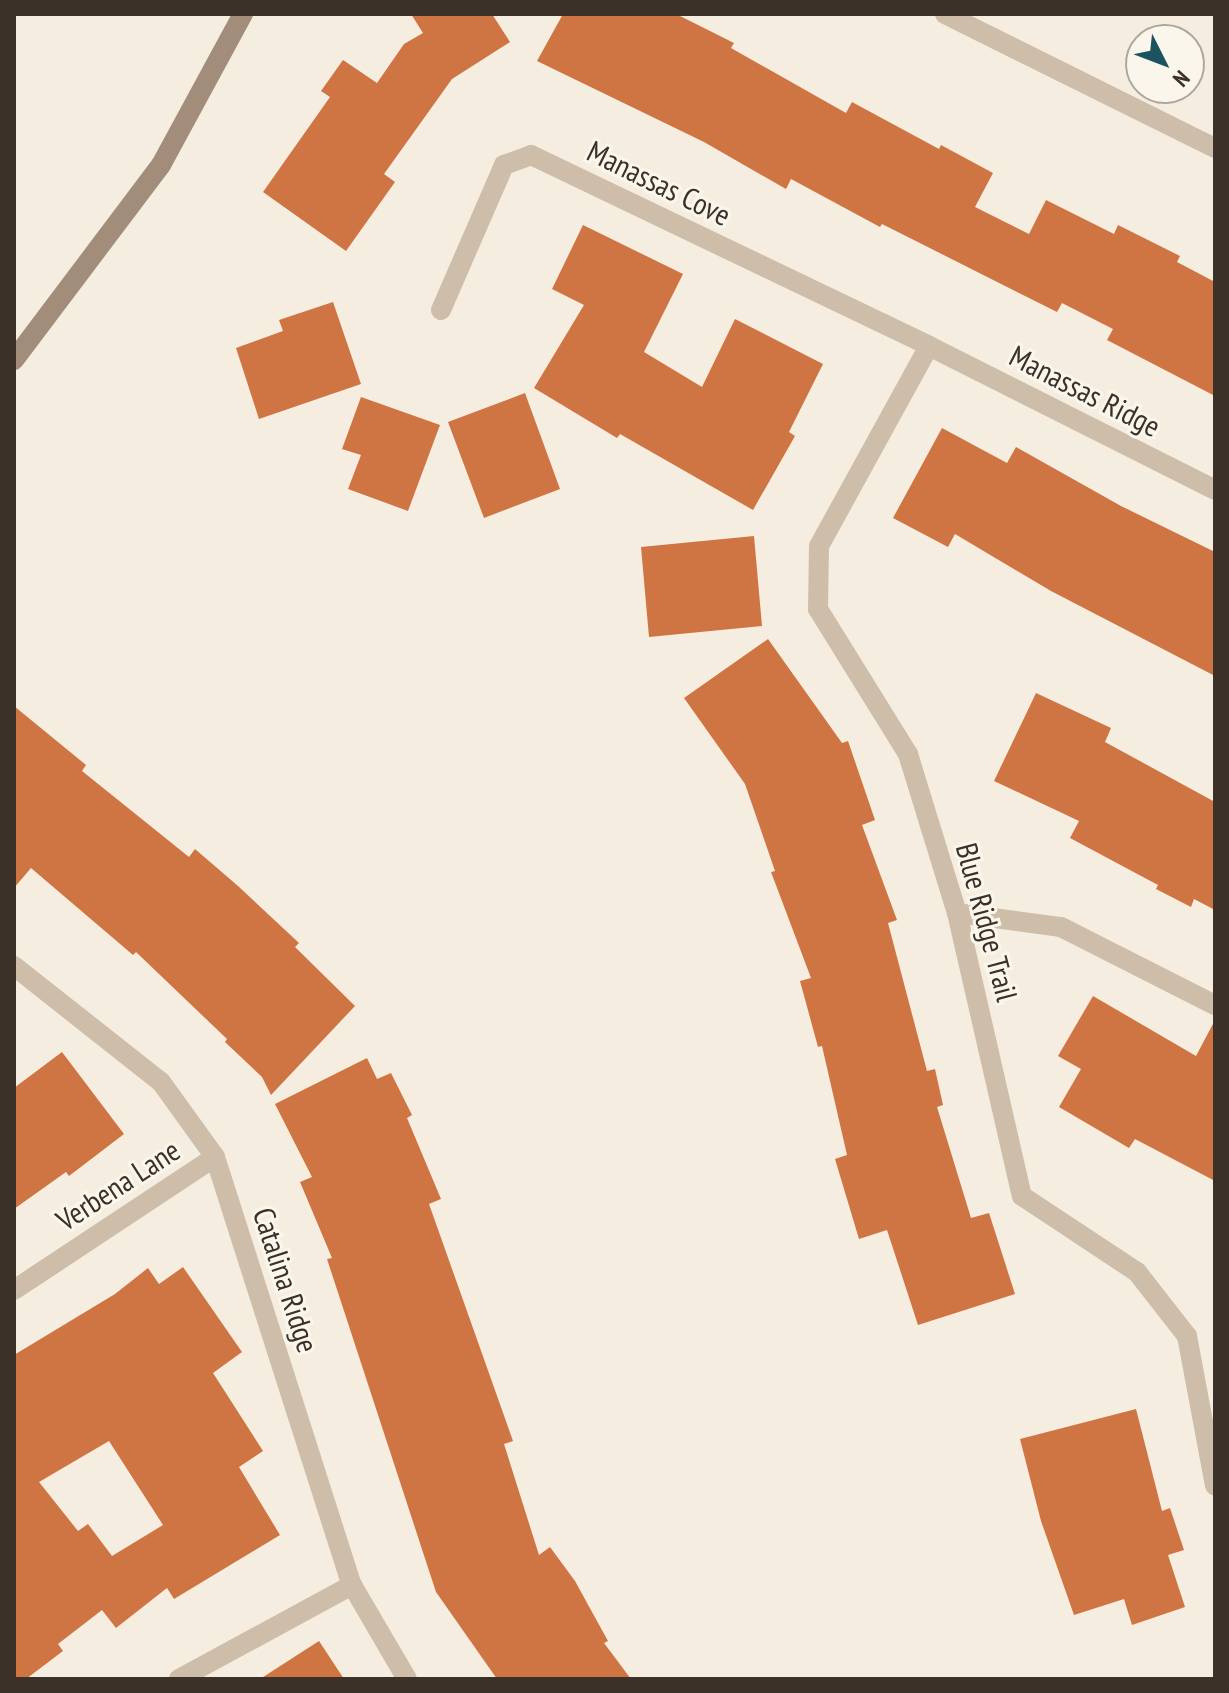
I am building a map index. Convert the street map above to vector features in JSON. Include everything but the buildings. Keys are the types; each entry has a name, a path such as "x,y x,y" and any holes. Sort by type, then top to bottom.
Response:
{"main road":[{"path":"14,360 161,165 243,14"}],"street":[{"path":"945,14 1215,148"},
{"name":"Manassas Cove","path":"441,310 504,165 531,155 929,346"},
{"name":"Manassas Ridge","path":"929,346 1215,490"},
{"name":"Blue Ridge Trail","path":"929,346 819,546 818,609 908,754 957,913 1022,1196 1137,1272 1187,1336 1215,1485"},
{"path":"957,913 1061,927 1215,1005"},
{"name":"Catalina Ridge","path":"14,966 161,1082 215,1157 352,1585 407,1679"},
{"name":"Verbena Lane","path":"14,1290 215,1157"},
{"path":"179,1679 352,1585"}]}
